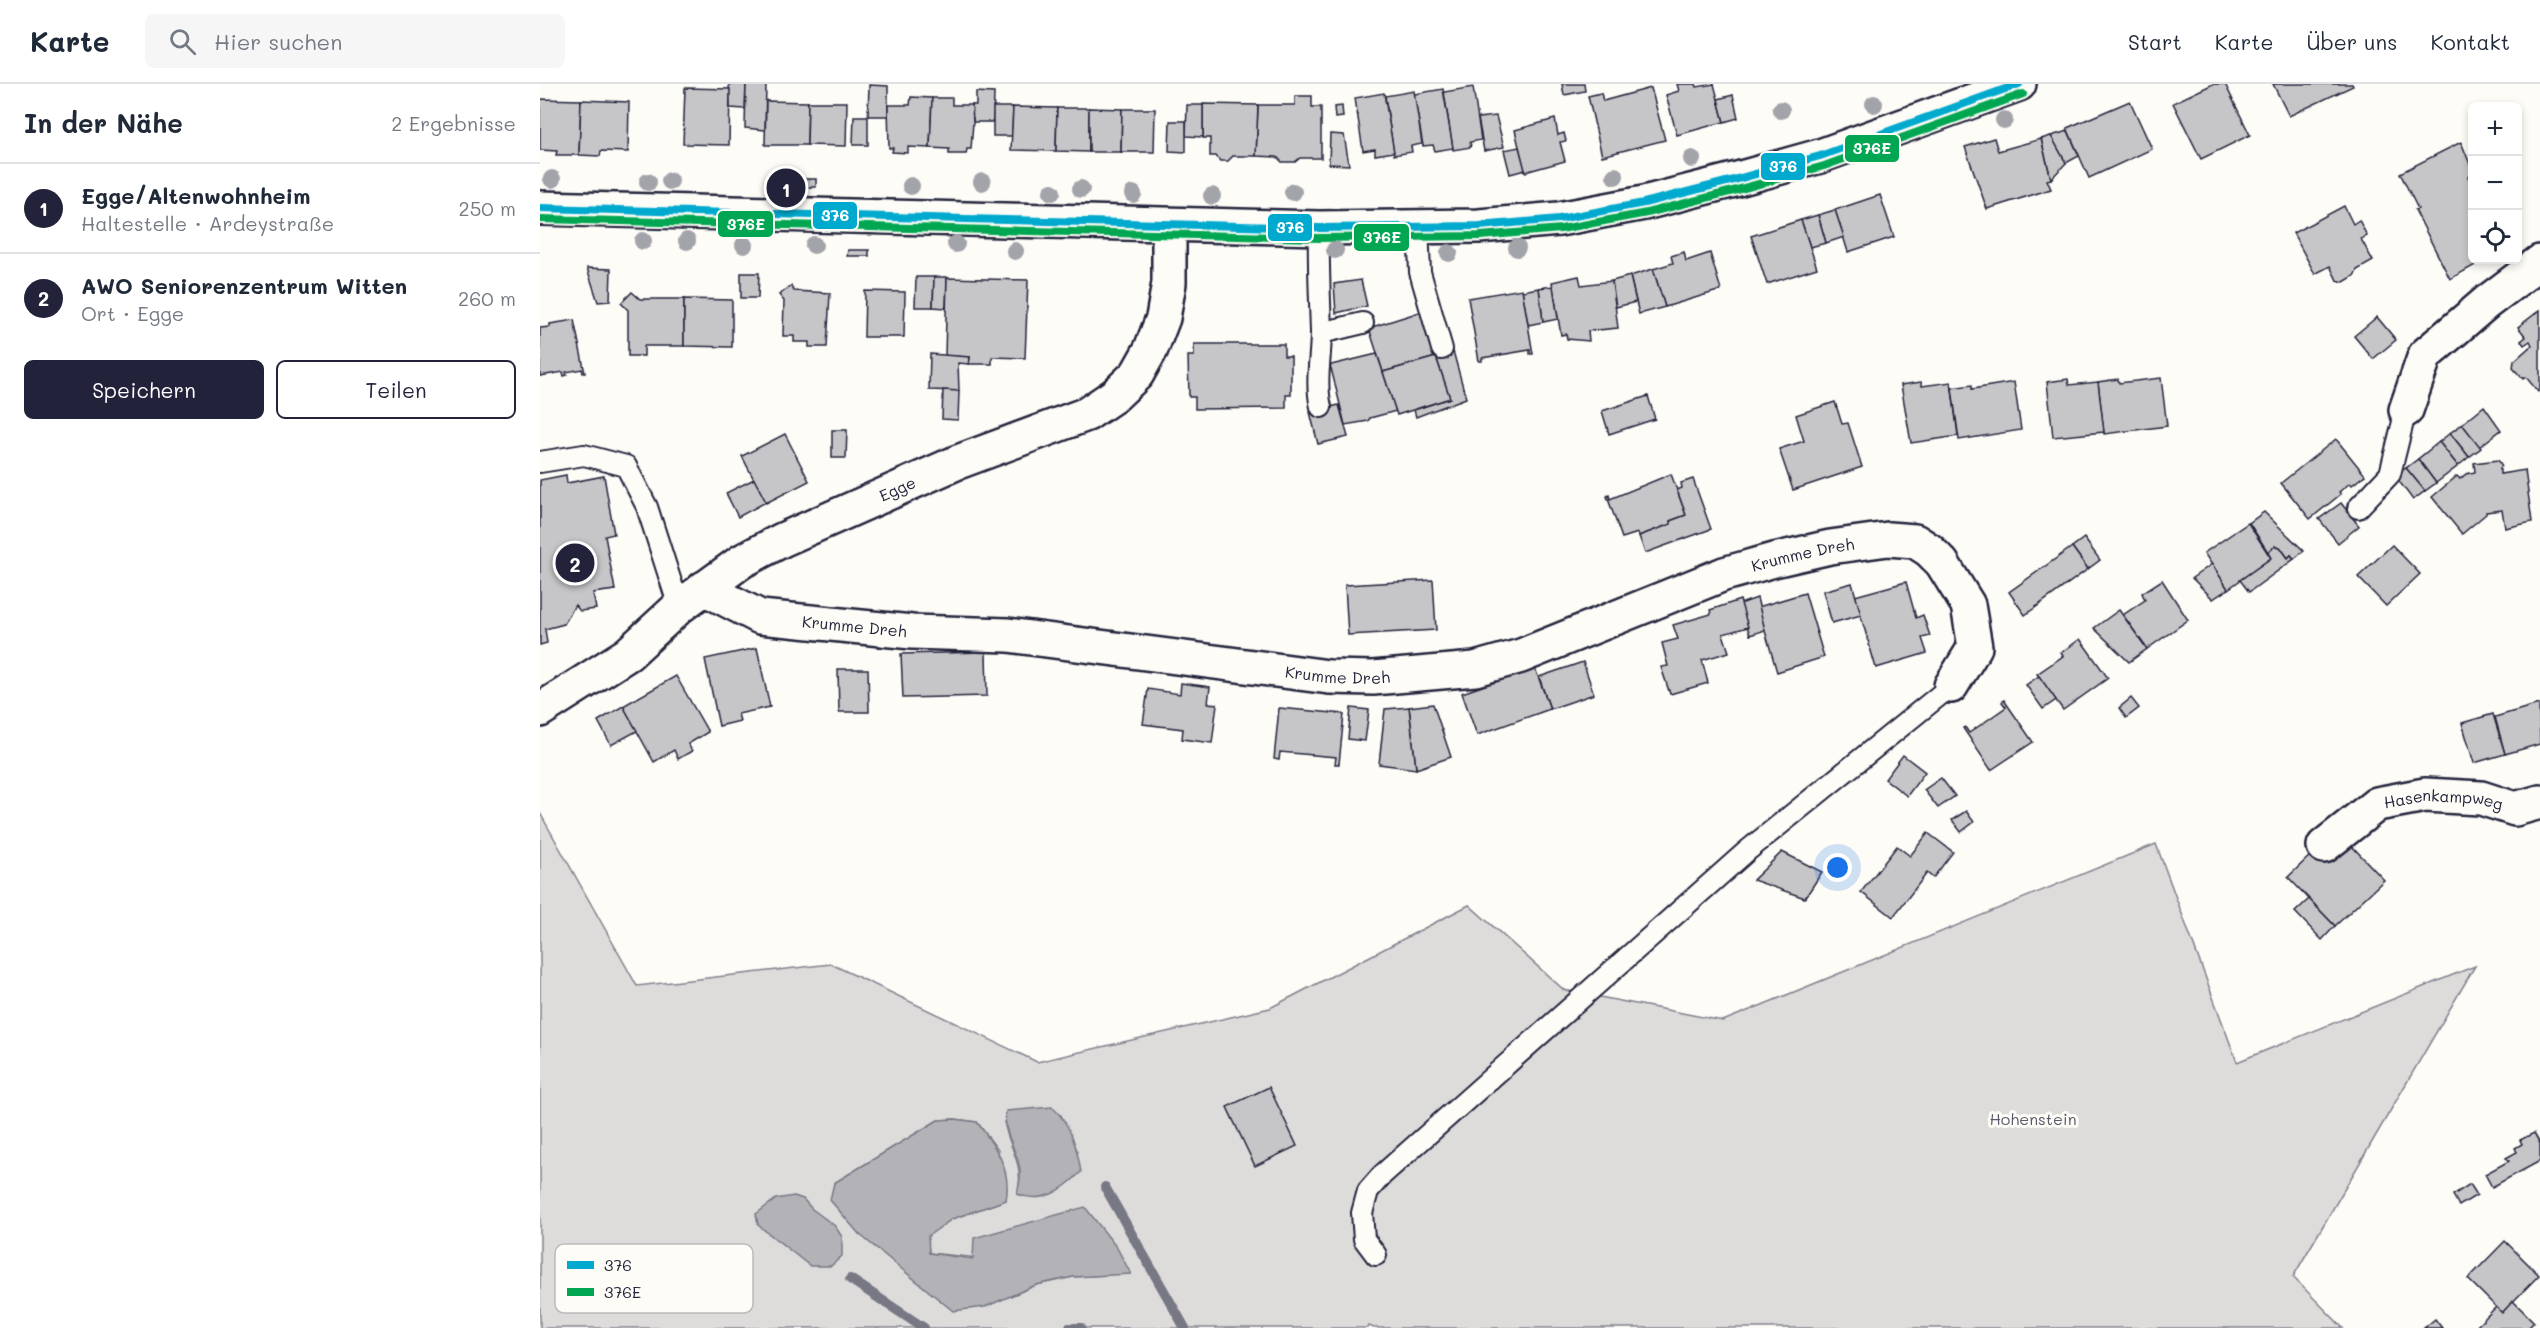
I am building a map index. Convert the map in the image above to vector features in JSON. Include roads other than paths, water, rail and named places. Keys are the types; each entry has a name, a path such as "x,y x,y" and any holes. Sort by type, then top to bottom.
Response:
{"street":[{"path":"540,208 1041,219 1169,225 1319,228 1479,226 1559,219 1644,203 1820,156 2019,84"},
{"name":"Egge","path":"540,710 628,654 679,608 742,561 782,540 958,462 1087,414 1115,394 1137,374 1151,349 1163,318 1169,283 1169,225"},
{"path":"2406,410 2424,355 2487,302 2540,262"},
{"name":"Krumme Dreh","path":"704,588 760,617 912,632 1008,635 1329,677 1372,678 1475,669 1521,656 1724,574 1819,550 1888,538 1915,541 1929,550 1950,574 1968,605 1975,647 1951,686"},
{"name":"Hasenkampweg","path":"2324,846 2377,804 2424,795 2481,798 2514,809 2540,802"}],"lane":[{"path":"1418,226 1420,272 1442,349"},
{"path":"1319,228 1318,272 1321,333 1318,393 1321,407"},
{"path":"1321,333 1363,323"},
{"path":"2358,508 2390,474 2406,410"},
{"path":"540,462 584,455 626,466 647,507 679,608"},
{"name":"Krumme Dreh","path":"1376,1255 1364,1239 1362,1213 1368,1191 1382,1175 1747,851 1951,686"}],"waterway":[{"path":"1105,1187 1185,1328"},
{"path":"850,1279 924,1328"},
{"path":"1069,1328 1081,1328"}],"place":[{"name":"Egge/Altenwohnheim","path":"786,188"},
{"name":"AWO Seniorenzentrum Witten","path":"575,563"}],"park label":[{"name":"Hohenstein","path":"2033,1119"}]}
